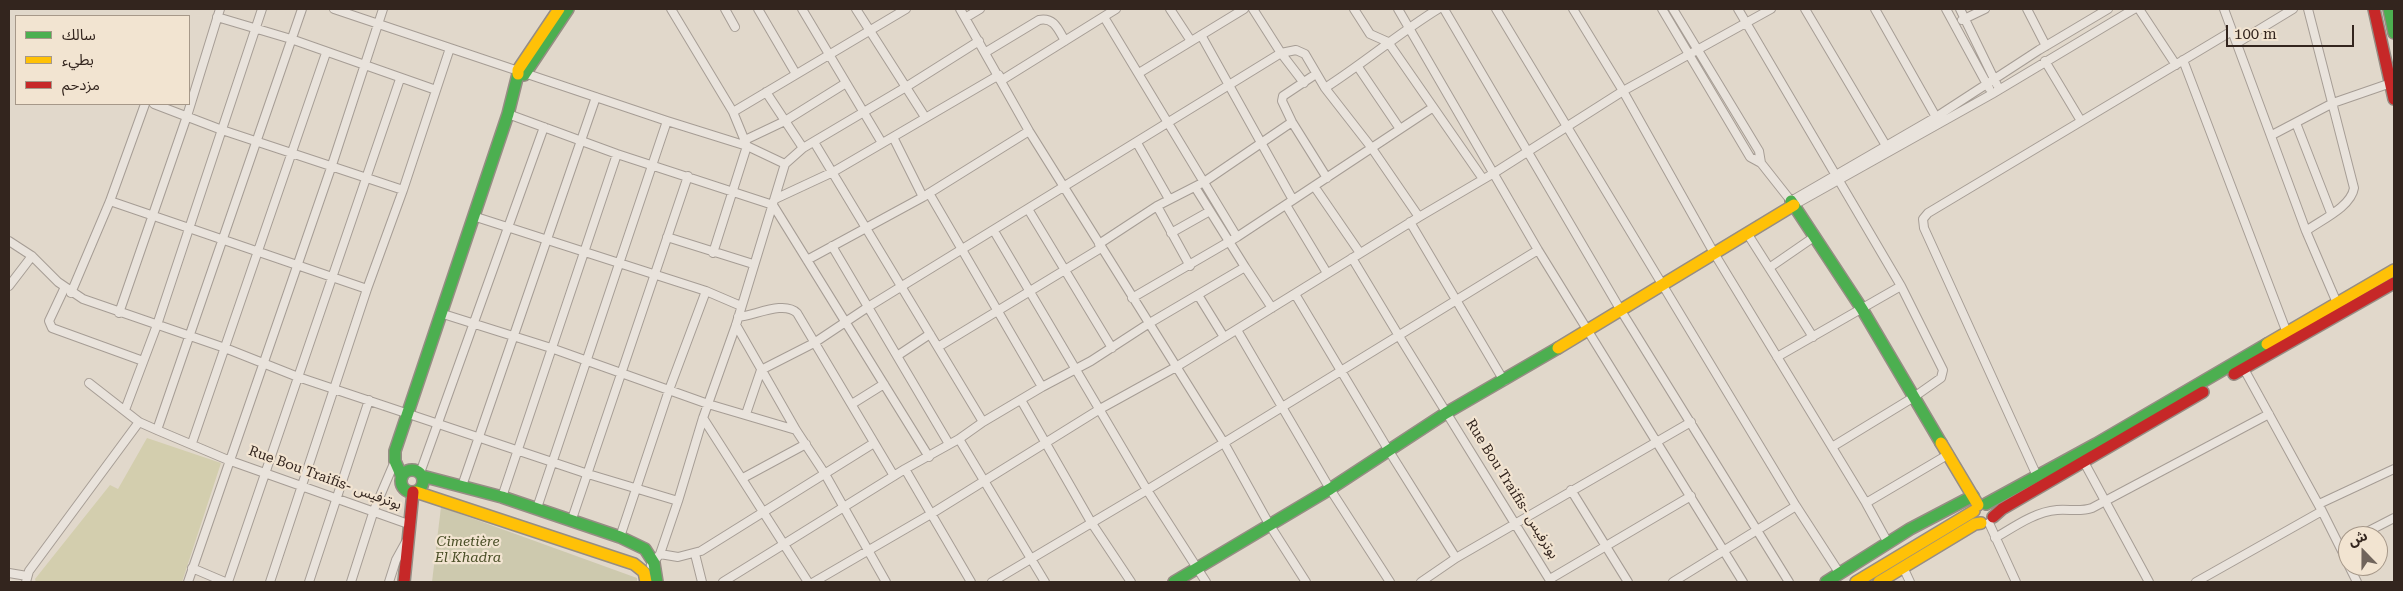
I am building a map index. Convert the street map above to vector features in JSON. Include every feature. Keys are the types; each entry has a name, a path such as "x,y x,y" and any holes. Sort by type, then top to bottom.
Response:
{"main road":[{"path":"402,477 395,461 395,451 440,313 520,75 559,9"},
{"path":"520,75 568,9"},
{"path":"2374,9 2394,99"},
{"path":"2389,9 2394,33"},
{"path":"1174,582 1330,489 1446,413 1504,381 1790,205 1814,237 1862,309 1978,504 1994,510 1988,521"},
{"path":"1826,582 1888,543 2037,476 2096,444 2394,270"},
{"path":"1878,582 1988,521 2002,509 2394,283"},
{"path":"645,577 627,561 411,491 401,483 402,477 408,470 414,470 421,475 502,497 572,519 620,537 646,550 657,558 657,582"},
{"path":"411,491 422,487 421,475"},
{"name":"Rue Bou Traifis- بوترفيس","path":"411,491 411,527"},
{"path":"1978,504 1975,519 1988,521"},
{"path":"1856,582 1978,504"},
{"path":"404,582 411,527"}],"street":[{"path":"125,410 157,325 262,9"},
{"path":"157,430 302,9"},
{"path":"334,9 450,48 520,75 596,97 666,122 746,143 785,164"},
{"path":"188,582 228,460 332,165 383,9"},
{"path":"671,9 733,112 746,143 713,253"},
{"path":"725,9 735,27"},
{"path":"758,9 796,74"},
{"path":"802,9 882,143"},
{"path":"856,9 925,117"},
{"path":"733,112 906,9"},
{"path":"960,9 1030,131 1148,324 1224,443 1269,524 1306,582"},
{"path":"965,18 980,9"},
{"path":"508,114 617,154 732,191 774,202 834,172 925,117 1001,78 1116,9"},
{"path":"1170,9 1191,41"},
{"path":"1139,73 1244,9"},
{"path":"1252,9 1281,53 1304,83"},
{"path":"1354,9 1370,34 1388,42 1483,179"},
{"path":"1398,9 1538,250 1743,582"},
{"path":"1325,88 1358,67 1409,27 1438,9"},
{"path":"1444,9 1620,308 1789,582"},
{"path":"1496,9 1796,506 1840,574"},
{"path":"1573,9 1623,91 1714,253 1866,503 1888,543"},
{"path":"1662,9 1750,157 1761,163"},
{"path":"1674,9 1696,49 1759,151 1761,163 1790,205 1887,149 2106,9"},
{"path":"1738,9 1901,286 1943,370 1941,378 1914,397 1832,447"},
{"path":"814,582 932,514 1100,409 1176,367 1237,330 1410,222 1494,173 1623,91 1771,9"},
{"path":"1805,9 1887,149"},
{"path":"1875,9 1936,117"},
{"path":"1946,9 1996,91"},
{"path":"1960,9 1991,83"},
{"path":"1954,24 1985,9"},
{"path":"2027,9 2046,46"},
{"path":"1887,149 1996,91 2134,9"},
{"path":"2139,9 2176,65"},
{"path":"2224,9 2272,134 2306,230 2337,303"},
{"path":"2237,43 2294,9"},
{"path":"2306,230 2348,200 2354,188 2308,9"},
{"path":"119,313 187,116 219,13 255,29 291,39 400,79 436,90"},
{"path":"1104,17 1237,237"},
{"path":"986,52 1039,20 1047,18 1052,21 1065,41"},
{"path":"2037,476 1924,228 1923,219 1928,213 2232,30"},
{"path":"1201,35 1293,200"},
{"path":"645,577 657,558 678,502 703,418 737,321 785,164 803,148 906,87 979,40"},
{"path":"270,582 367,289 403,190 450,48"},
{"path":"746,414 761,370 814,343 868,307 1281,53 1300,51 1325,88 1371,147 1419,217"},
{"path":"192,443 326,52"},
{"path":"2183,60 2287,332"},
{"path":"2045,61 2081,121"},
{"path":"1358,67 1400,129"},
{"path":"1316,74 1283,96 1282,100 1292,122 1327,178"},
{"path":"192,568 226,582 400,79"},
{"path":"746,143 846,83"},
{"path":"2272,134 2333,103 2391,83"},
{"path":"766,92 803,148"},
{"path":"462,486 596,97"},
{"path":"143,361 52,328 49,321 68,290 110,201 145,105"},
{"path":"157,105 222,130 403,190"},
{"path":"1132,298 1237,237 1432,108"},
{"path":"537,508 654,165 666,122"},
{"path":"938,347 1065,270 1156,206 1204,182 1292,122"},
{"path":"2296,123 2332,213"},
{"path":"421,475 544,127"},
{"path":"807,260 926,195 1030,131"},
{"path":"893,137 926,195 963,250 1042,387"},
{"path":"814,142 834,172 983,422"},
{"path":"1136,143 1169,199"},
{"path":"502,497 516,449 617,154"},
{"path":"572,519 688,176"},
{"path":"1314,186 1360,253"},
{"path":"1195,187 1228,242 1272,308"},
{"path":"110,201 367,289"},
{"path":"774,202 807,260 929,456"},
{"path":"1286,205 1327,273"},
{"path":"1156,206 1190,266"},
{"path":"1028,209 1112,348"},
{"path":"1171,233 1210,211"},
{"path":"473,216 706,291 741,306"},
{"path":"1410,222 1504,381"},
{"path":"994,230 1147,490 1206,582"},
{"path":"1747,232 1813,337"},
{"path":"1769,268 1814,237"},
{"path":"667,238 753,264"},
{"path":"9,241 32,256 68,290 119,313 225,348 298,377 588,474 678,502"},
{"path":"832,246 949,444"},
{"path":"992,582 1147,490 1538,250"},
{"path":"9,286 32,256"},
{"name":"Rue Bou Traifis- بوترفيس","path":"1352,258 1398,336 1551,581"},
{"path":"723,582 905,469 959,440 983,422 1112,348 1148,324 1245,267"},
{"path":"1777,357 1901,286"},
{"path":"620,537 669,390 706,291"},
{"path":"1295,294 1456,558"},
{"path":"1198,295 1224,337"},
{"path":"737,321 780,308 793,309 894,476"},
{"path":"440,313 550,348 708,404 796,430"},
{"path":"737,321 761,370 844,506 867,551 886,582"},
{"path":"1237,330 1283,405 1330,489 1390,582"},
{"path":"897,356 930,334"},
{"path":"2244,369 2338,542"},
{"name":"Rue Bou Traifis- بوترفيس","path":"89,383 139,422 228,460 302,485 336,499 374,510 411,527"},
{"path":"852,404 884,384"},
{"path":"309,582 369,400"},
{"path":"1021,400 1091,522 1131,582"},
{"path":"1996,538 2040,514 2056,510 2087,510 2105,502 2269,414"},
{"path":"703,418 808,582"},
{"path":"9,573 26,579 139,422"},
{"path":"1421,582 1456,558 1655,441 1691,422"},
{"path":"959,440 1044,582"},
{"path":"657,558 695,554 874,443"},
{"path":"743,478 806,444"},
{"path":"1866,503 1948,454"},
{"path":"351,582 374,510 395,461"},
{"path":"2084,462 2149,582"},
{"path":"905,469 971,582"},
{"path":"2196,582 2321,508 2394,469"},
{"path":"1571,490 1628,582"},
{"path":"1551,581 1690,496"},
{"path":"1673,582 1796,506"},
{"path":"2378,526 2394,518"},
{"path":"1988,521 2016,582"},
{"path":"389,582 411,527"},
{"path":"695,554 702,582"},
{"path":"1903,567 1910,582"}],"shaded area":[{"path":"147,438 221,463 182,582 36,582 35,579 110,485 118,489"}],"green space":[{"name":"Cimetière El Khadra","path":"441,507 637,578 637,582 432,582"}],"traffic: fast":[{"path":"524,75 568,9"},
{"path":"2389,9 2394,33"},
{"path":"402,477 395,461 395,451 508,114 518,74"},
{"path":"1791,201 1862,309 1941,443"},
{"path":"1986,504 2096,444 2267,344"},
{"path":"1174,582 1330,489 1446,413 1558,348"},
{"path":"412,470 420,473 423,481 420,489 412,492 404,489 401,481 404,473 412,470"},
{"path":"422,476 502,497 620,537 645,549 654,563 657,582"},
{"path":"1826,582 1910,529 1973,496"}],"traffic: slow":[{"path":"518,74 518,70 559,9"},
{"path":"1558,348 1794,205"},
{"path":"2267,344 2394,270"},
{"path":"1941,443 1978,505"},
{"path":"416,492 634,564 644,572 646,582"},
{"path":"1856,582 1974,511"},
{"path":"1879,582 1975,524 1981,523"}],"traffic: jam":[{"path":"2374,9 2394,99"},
{"path":"2234,374 2394,283"},
{"path":"1993,517 2002,509 2203,392"},
{"path":"404,582 413,492"}]}
